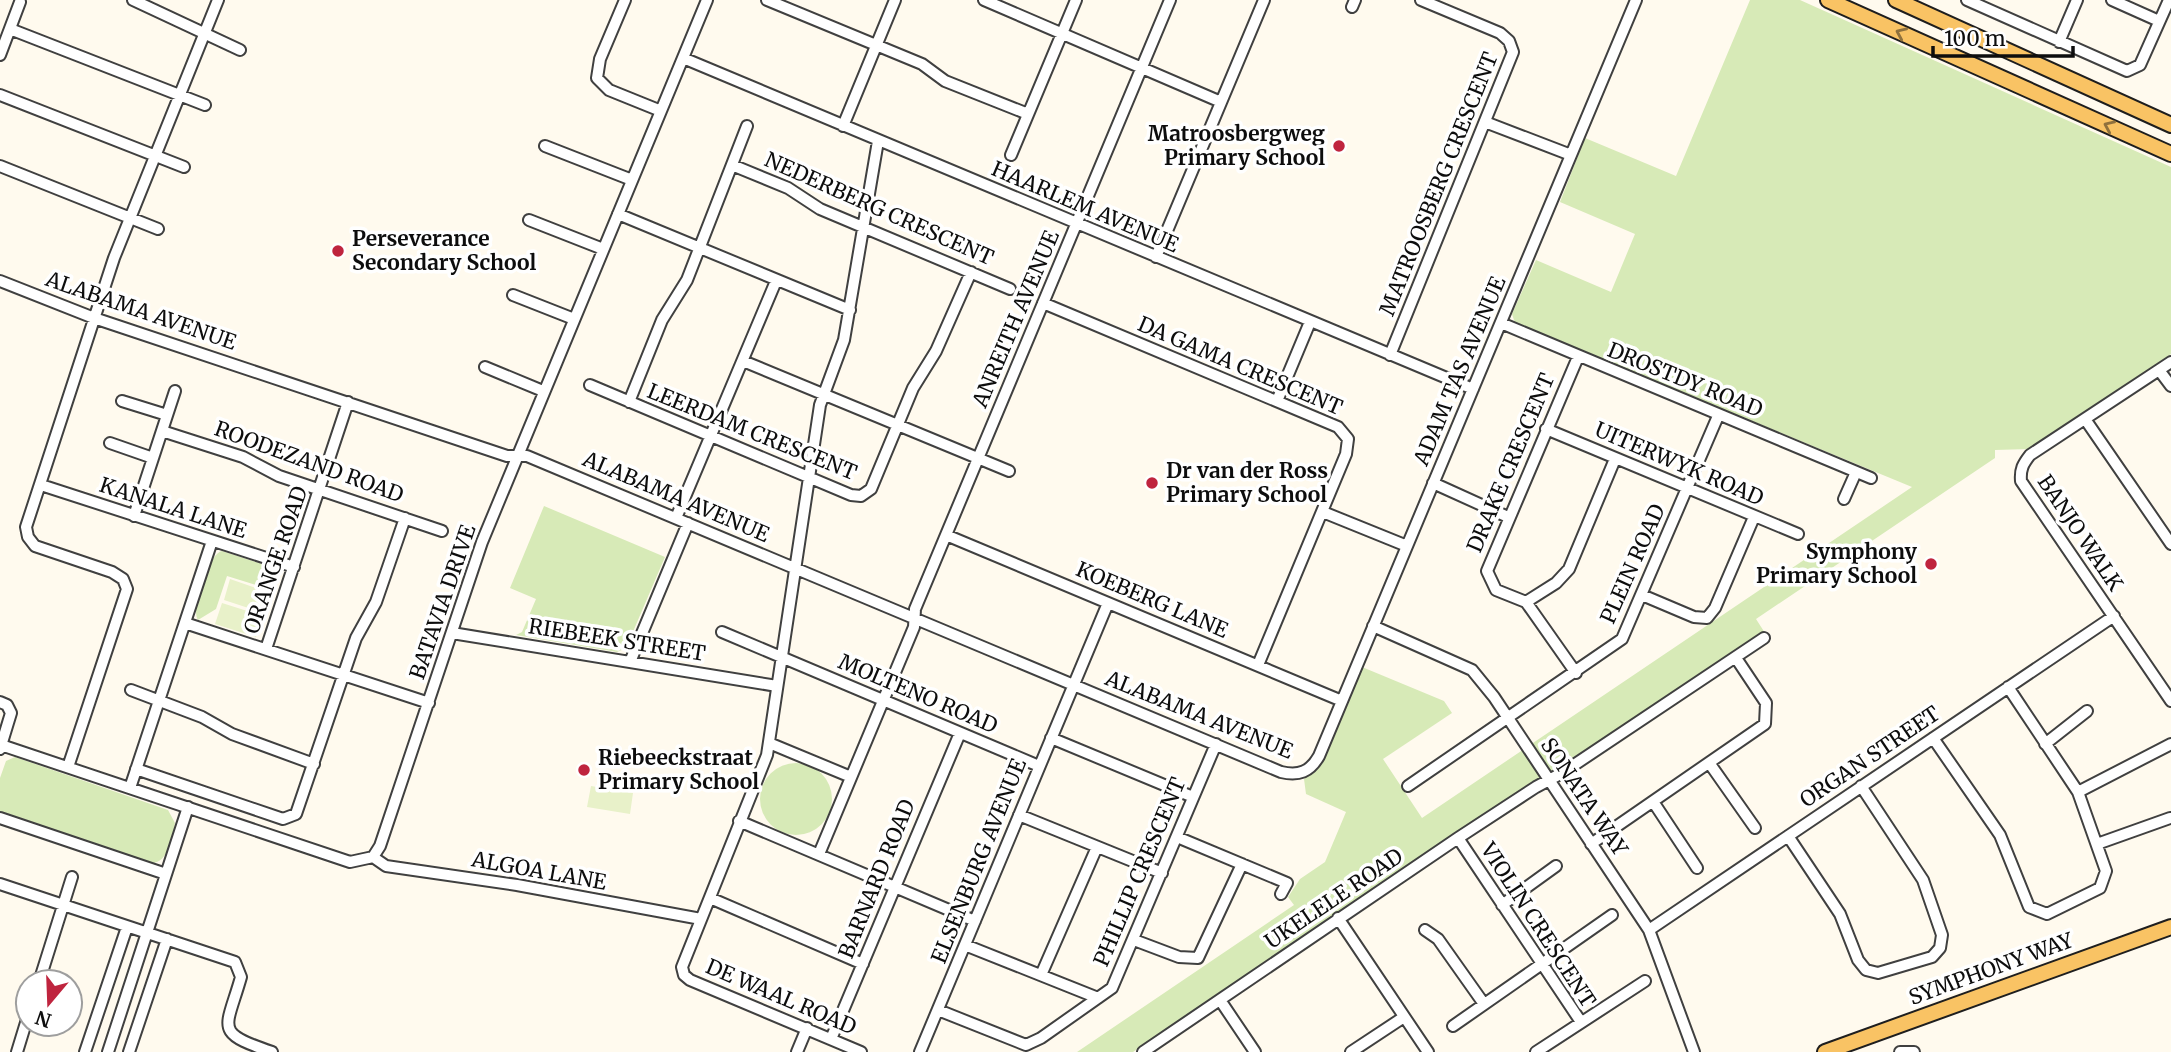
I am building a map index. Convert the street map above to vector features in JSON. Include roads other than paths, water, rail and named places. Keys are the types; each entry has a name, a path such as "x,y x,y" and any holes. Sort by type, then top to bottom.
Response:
{"main road":[{"path":"1828,0 2171,154"},
{"path":"1895,0 2171,125"},
{"name":"SYMPHONY WAY","path":"1825,1052 2171,927"}],"street":[{"path":"133,0 240,50"},
{"path":"68,767 127,589 120,575 32,543 26,527 94,318 130,218 177,95 218,0"},
{"path":"625,0 600,59 597,78 609,90 661,111"},
{"name":"BATAVIA DRIVE","path":"373,857 380,846 482,542 707,0"},
{"path":"767,0 794,5 876,46 922,64 946,81 1028,114"},
{"path":"843,126 895,0"},
{"path":"986,0 1221,102"},
{"path":"1011,155 1076,0"},
{"name":"ANREITH AVENUE","path":"819,854 914,627 915,609 1170,0"},
{"path":"1156,257 1264,0"},
{"name":"MATROOSBERG CRESCENT","path":"1390,355 1512,58 1512,45 1500,33 1421,0"},
{"name":"ADAM TAS AVENUE","path":"1319,756 1636,0"},
{"path":"1968,0 2120,69 2134,71 2140,65 2169,0"},
{"path":"2059,42 2077,0"},
{"path":"2112,0 2159,21"},
{"path":"0,55 20,2"},
{"path":"10,29 205,105"},
{"name":"HAARLEM AVENUE","path":"683,58 1473,388"},
{"path":"0,95 184,167"},
{"path":"1485,122 1571,155"},
{"name":"NEDERBERG CRESCENT","path":"629,402 662,320 680,294 700,249 747,126"},
{"name":"DE WAAL ROAD","path":"861,1052 686,977 682,965 764,765 823,393 844,340 878,141"},
{"path":"545,146 632,180"},
{"name":"NEDERBERG CRESCENT","path":"732,165 788,188 811,205 1010,289"},
{"path":"0,166 158,229"},
{"path":"618,214 850,310"},
{"path":"529,220 603,249"},
{"name":"LEERDAM CRESCENT","path":"590,385 808,478 851,495 865,495 871,489 918,379 936,351 971,272"},
{"name":"ALABAMA AVENUE","path":"0,281 94,318 507,456 527,456 1293,775 1313,766 1319,756"},
{"path":"676,518 776,281"},
{"path":"513,295 574,319"},
{"name":"DA GAMA CRESCENT","path":"1043,303 1338,426 1348,439 1346,454 1258,666"},
{"path":"1277,401 1311,322"},
{"name":"DROSTDY ROAD","path":"1501,323 1871,478"},
{"name":"DRAKE CRESCENT","path":"1526,602 1496,590 1489,579 1488,564 1578,357"},
{"path":"743,361 1009,471"},
{"name":"BANJO WALK","path":"2171,362 2030,455 2022,466 2021,481 2171,701"},
{"path":"485,367 543,391"},
{"path":"2159,370 2171,386"},
{"path":"134,516 175,391"},
{"path":"122,401 167,415"},
{"name":"ORANGE ROAD","path":"266,649 348,402"},
{"name":"PLEIN ROAD","path":"1408,786 1507,717 1524,709 1622,639 1717,415"},
{"path":"2085,419 2171,544"},
{"name":"UITERWYK ROAD","path":"1546,429 1798,534"},
{"name":"ROODEZAND ROAD","path":"162,431 243,457 270,472 442,531"},
{"path":"110,443 153,458"},
{"path":"1576,673 1526,602 1556,583 1569,569 1615,459"},
{"path":"1844,499 1856,472"},
{"path":"1433,483 1508,517"},
{"name":"KANALA LANE","path":"41,485 294,567"},
{"path":"1323,512 1407,546"},
{"path":"1642,596 1694,618 1707,618 1715,608 1754,517"},
{"path":"136,769 283,819 291,818 301,806 360,629 376,602 405,518"},
{"path":"630,662 688,523"},
{"name":"KOEBERG LANE","path":"946,535 1342,701"},
{"path":"130,788 212,541"},
{"name":"ELSENBURG AVENUE","path":"920,1052 1108,603"},
{"name":"ORGAN STREET","path":"1649,930 2114,616"},
{"path":"185,623 429,704"},
{"name":"SONATA WAY","path":"1373,626 1472,670 1507,717 1649,930 1694,1052"},
{"name":"MOLTENO ROAD","path":"722,632 1040,766"},
{"name":"RIEBEEK STREET","path":"452,633 777,686"},
{"name":"UKELELE ROAD","path":"1143,1052 1458,838 1764,638"},
{"path":"1591,844 1765,724 1768,717 1766,703 1736,658"},
{"path":"1933,738 2000,835 2024,902 2034,911 2047,914 2100,888 2106,871 2078,792 2008,687"},
{"path":"131,690 202,717 232,734 314,764"},
{"path":"0,702 7,705 11,713 1,747 350,862 373,857"},
{"path":"2045,744 2087,711"},
{"name":"BARNARD ROAD","path":"831,1040 960,733"},
{"path":"1051,738 1193,797"},
{"path":"769,743 851,777"},
{"name":"PHILLIP CRESCENT","path":"938,1010 1026,1045 1041,1038 1112,988 1216,744"},
{"path":"2078,792 2171,744"},
{"path":"1710,764 1755,828"},
{"path":"1788,836 1840,914 1858,960 1866,970 1878,973 1932,957 1940,948 1942,935 1923,880 1861,786"},
{"path":"1654,803 1697,867"},
{"path":"108,1052 188,807"},
{"path":"1019,814 1162,873"},
{"path":"0,818 166,874"},
{"path":"2098,844 2170,818"},
{"path":"739,821 975,921"},
{"path":"1177,836 1287,883 1281,894"},
{"name":"VIOLIN CRESCENT","path":"1458,838 1581,1022 1536,1052"},
{"path":"1041,975 1097,847"},
{"name":"ALGOA LANE","path":"373,857 386,866 517,885 701,919"},
{"path":"1134,940 1179,957 1198,958 1242,864"},
{"path":"1502,905 1556,866"},
{"path":"43,968 72,877"},
{"path":"0,884 237,965 242,977 228,1021 229,1030 237,1040 272,1052"},
{"path":"710,898 863,964"},
{"path":"1453,1026 1612,915"},
{"path":"1338,918 1429,1052"},
{"path":"85,1052 127,927"},
{"path":"1425,930 1438,939 1484,1004"},
{"path":"129,1052 167,939"},
{"path":"965,945 1098,998"},
{"path":"1581,1022 1645,981"},
{"path":"1220,1000 1255,1052"},
{"path":"1350,1052 1404,1017"},
{"path":"797,1052 807,1028"},
{"path":"1900,1052 1914,1052"}],"place":[{"name":"Matroosbergweg Primary School","path":"1339,146"},
{"name":"Perseverance Secondary School","path":"338,251"},
{"name":"Dr van der Ross Primary School","path":"1152,483"},
{"name":"Symphony Primary School","path":"1931,564"},
{"name":"Riebeeckstraat Primary School","path":"584,770"}]}
